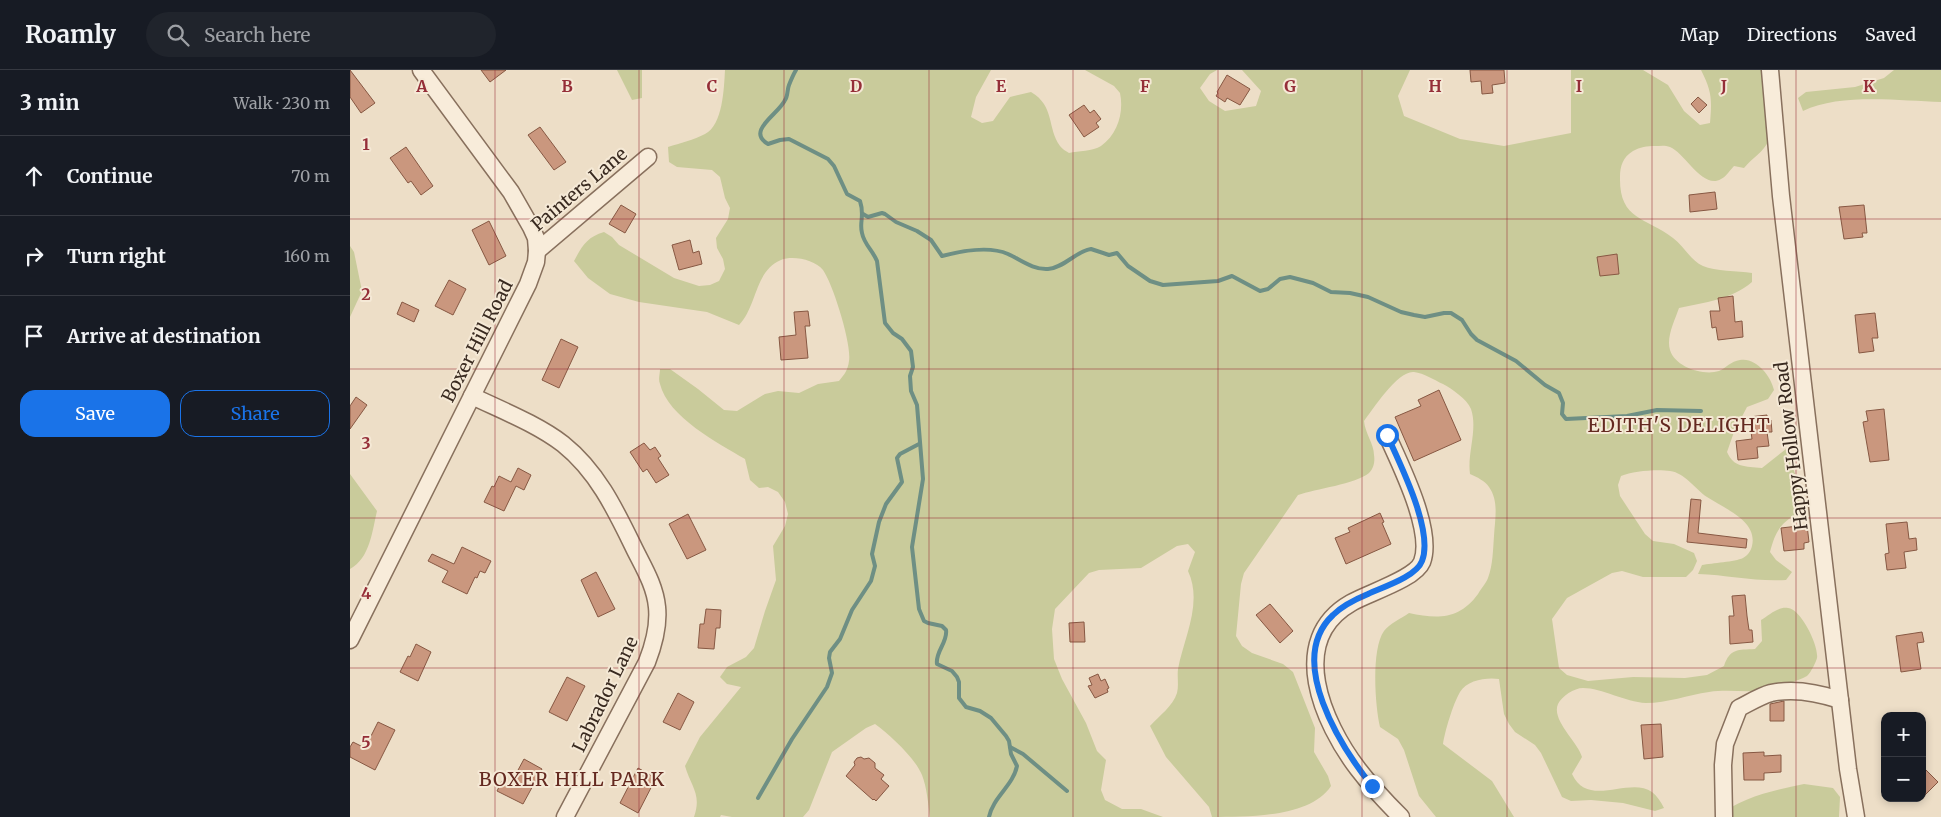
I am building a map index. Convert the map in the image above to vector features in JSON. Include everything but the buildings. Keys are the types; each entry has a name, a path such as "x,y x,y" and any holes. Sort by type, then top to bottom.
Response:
{"street":[{"name":"Boxer Hill Road","path":"350,640 528,284 536,262 536,238 511,192 421,70"},
{"name":"Happy Hollow Road","path":"1770,70 1781,196 1840,700 1856,817"},
{"name":"Painters Lane","path":"537,251 648,157"},
{"name":"Labrador Lane","path":"472,396 562,443 579,459 609,497 651,582 657,605 654,645 647,662 565,817"},
{"path":"1387,435 1405,476 1421,521 1424,545 1422,563 1409,575 1358,599 1332,615 1317,641 1314,658 1319,694 1340,742 1362,773 1401,817"},
{"path":"1724,817 1723,765 1725,744 1739,708 1770,693 1804,692 1822,694 1840,700"}],"green space":[{"path":"617,70 642,70 642,98 632,100"},
{"path":"725,70 991,70 976,97 971,117 982,123 993,121 1010,97 1031,92 1044,104 1056,139 1061,147 1069,153 1090,150 1101,146 1116,129 1120,115 1120,93 1114,86 1085,70 1217,70 1210,74 1200,88 1209,101 1225,111 1256,106 1261,91 1242,70 1410,70 1398,96 1404,116 1460,139 1504,146 1571,133 1571,70 1643,70 1668,85 1684,111 1700,125 1710,123 1711,108 1709,90 1701,70 1769,70 1769,140 1764,148 1744,168 1734,166 1723,178 1714,181 1701,175 1670,147 1649,146 1630,153 1624,159 1620,177 1624,202 1629,210 1673,238 1698,263 1714,269 1752,273 1752,282 1727,297 1679,308 1671,329 1669,345 1673,356 1690,369 1713,372 1719,371 1731,363 1746,360 1757,364 1770,379 1774,390 1768,399 1747,407 1734,432 1727,452 1737,464 1762,468 1786,449 1801,490 1797,514 1786,521 1779,529 1770,552 1776,560 1792,572 1786,580 1698,574 1702,565 1735,560 1746,556 1752,546 1753,537 1750,529 1731,511 1707,497 1675,472 1659,470 1632,473 1621,476 1618,485 1620,496 1645,534 1653,541 1674,544 1694,553 1697,561 1693,570 1686,577 1643,577 1622,571 1612,573 1567,598 1552,619 1559,668 1567,675 1588,681 1633,677 1685,678 1707,675 1724,666 1726,660 1735,651 1755,649 1762,641 1761,620 1771,613 1788,608 1793,610 1803,621 1812,637 1817,658 1812,669 1808,675 1801,679 1766,690 1716,691 1654,703 1638,702 1598,690 1583,688 1576,689 1565,695 1558,704 1558,717 1582,757 1572,774 1579,784 1588,789 1598,791 1632,787 1643,788 1652,792 1664,808 1655,811 1623,803 1591,800 1571,801 1562,797 1541,753 1535,745 1515,732 1509,724 1504,714 1499,679 1489,678 1472,682 1463,688 1457,697 1443,744 1492,781 1514,817 1436,817 1419,796 1404,750 1398,739 1380,727 1375,678 1377,651 1380,639 1386,628 1409,613 1447,616 1471,603 1487,580 1491,568 1496,510 1494,498 1489,487 1483,481 1470,474 1473,417 1469,405 1447,386 1425,375 1414,372 1408,373 1394,383 1364,421 1374,451 1374,462 1371,471 1355,480 1298,495 1244,573 1241,584 1236,636 1242,646 1252,653 1283,664 1293,672 1315,728 1314,752 1328,776 1331,786 1322,796 1309,804 1278,813 1244,817 1212,817 1209,807 1166,757 1150,726 1169,707 1177,693 1178,669 1191,620 1194,595 1188,571 1195,552 1188,544 1177,546 1141,568 1099,570 1089,573 1055,609 1052,629 1054,659 1062,679 1086,723 1097,751 1106,760 1101,790 1105,800 1122,809 1141,809 1163,817 930,817 925,785 919,768 902,747 875,724 866,728 832,752 809,810 803,817 732,817 721,815 720,817 694,817 697,802 696,796 685,766 700,737 741,687 727,684 720,677 727,667 746,657 754,648 776,580 773,546 785,526 788,514 785,502 778,492 768,487 759,488 750,480 745,459 695,428 673,407 665,396 660,384 660,369 670,369 724,410 737,411 765,394 778,391 799,393 818,384 839,381 846,372 848,364 848,342 841,315 827,277 819,266 804,259 786,259 772,265 761,280 750,309 739,325 707,312 639,302 610,294 588,278 574,261 586,243 604,232 619,245 674,278 699,286 710,285 719,281 725,269 723,259 717,248 716,238 728,219 730,208 725,198 720,177 712,170 677,167 669,162 668,147 705,134 716,123 721,105"},
{"path":"1894,70 1941,70 1941,102 1852,100 1818,105 1803,111 1798,98 1806,92 1855,87 1884,78"},
{"path":"350,246 354,252 362,291 350,317"},
{"path":"350,474 377,511 372,536 366,551 357,564 350,569"},
{"path":"1804,784 1833,788 1840,797 1839,817 1717,817 1747,799"}],"waterway":[{"path":"796,70 789,85 786,98 766,122 760,133 762,139 768,144 789,139 828,159 834,166 847,194 860,201 862,211 861,229 863,237 877,261 885,323 893,333 902,339 911,351 913,367 910,376 911,391 917,405 923,479 912,547 919,609 924,621 942,626 946,630 937,664 952,671 957,677 959,682 959,698 966,707 980,711 991,718 1006,736 1009,741 1011,754 1017,766 1011,780 994,803 989,817"},
{"path":"863,214 868,217 882,213 896,222 917,231 931,240 942,256 966,251 993,250 1008,254 1032,266 1048,269 1059,266 1080,253 1091,249 1109,255 1117,253 1128,266 1150,281 1163,285 1218,281 1232,276 1260,291 1268,289 1280,279 1290,277 1313,283 1331,292 1350,293 1368,297 1401,312 1414,315 1425,317 1451,313 1462,320 1477,340 1516,361 1545,385 1559,393 1563,403 1562,414 1566,419 1627,416 1657,410 1701,411"},
{"path":"758,798 792,739 827,687 832,673 829,658 830,652 840,639 852,610 871,581 875,566 872,554 879,522 886,504 902,482 897,458 900,454 919,444"},
{"path":"1010,747 1023,754 1067,791"}],"district":[{"name":"EDITH'S DELIGHT","path":"1679,425"},
{"name":"BOXER HILL PARK","path":"572,779"}],"route":[{"path":"1372,786 1340,742 1328,716 1319,694 1314,658 1317,641 1332,615 1366,594 1409,575 1422,563 1424,556 1424,532 1421,521 1405,476 1387,435"}]}
